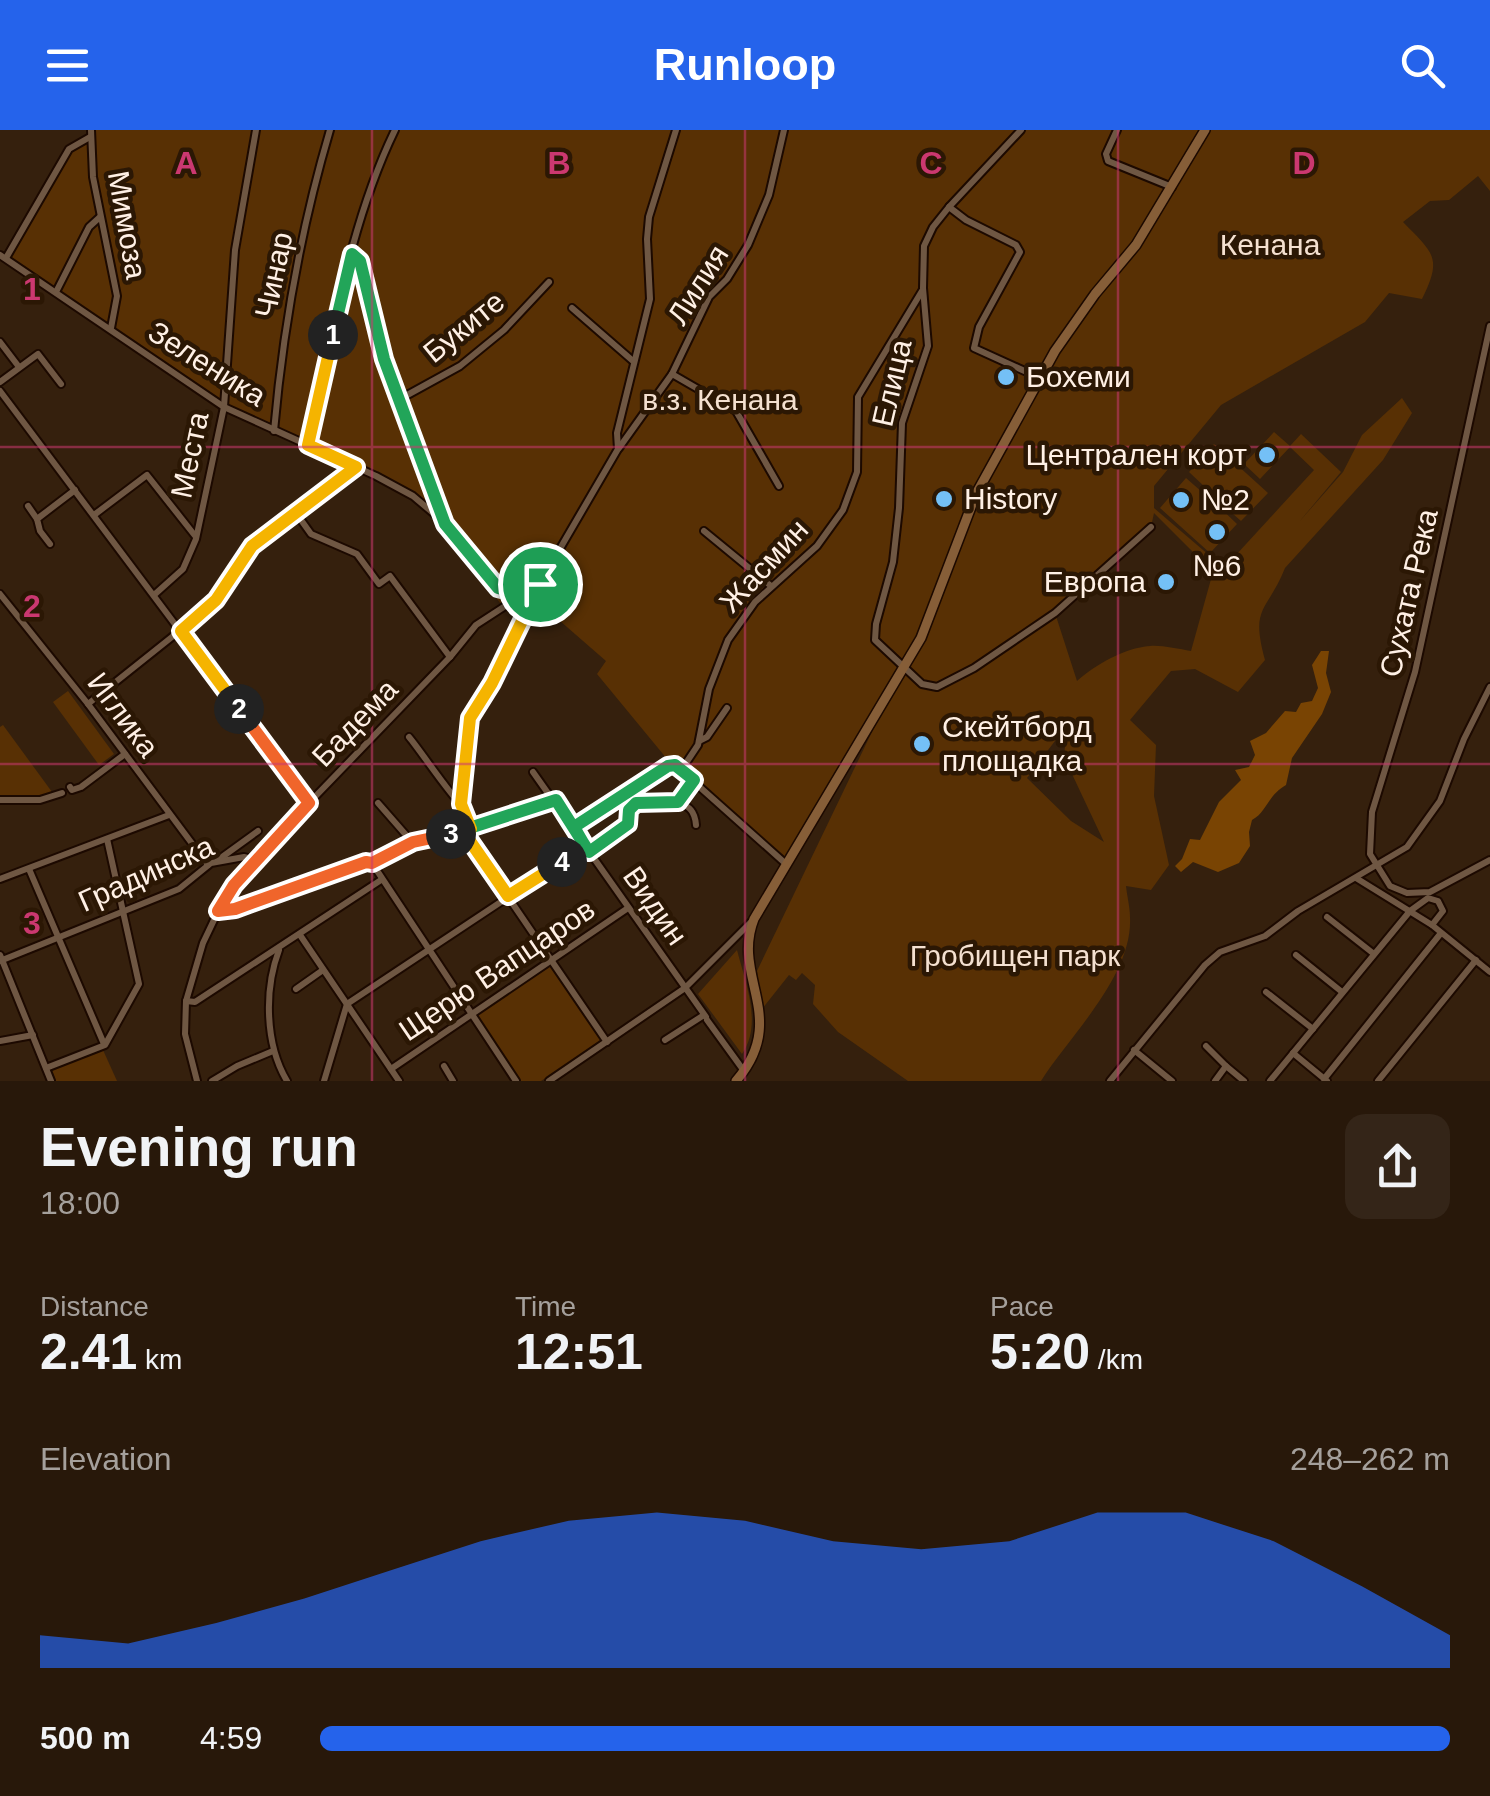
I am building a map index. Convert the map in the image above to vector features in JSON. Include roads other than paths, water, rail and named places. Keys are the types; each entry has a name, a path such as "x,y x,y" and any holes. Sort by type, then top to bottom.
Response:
{"main road":[{"path":"736,1081 760,1036 760,1010 749,947 754,919 931,616 976,494 1040,378 1075,320 1136,245 1205,130"}],"street":[{"name":"Места","path":"154,595 182,569 196,538 224,407 235,250 256,130"},
{"name":"Чинар","path":"274,431 291,300 330,130"},
{"path":"308,445 352,254 375,174 395,130"},
{"path":"618,449 617,433 651,293 647,227 676,130"},
{"name":"Лилия","path":"461,804 470,718 492,683 540,584 618,449 672,374 702,308 748,245 769,195 784,130"},
{"name":"Елица","path":"902,669 878,644 874,631 893,562 900,508 902,423 928,346 924,246 932,227 1021,130"},
{"path":"1118,130 1106,154 1108,160 1172,187"},
{"path":"3,257 69,150 91,134"},
{"name":"Мимоза","path":"91,134 100,217 117,296 111,328"},
{"path":"949,207 962,218 1016,245 1020,252 980,327 974,348 1040,378"},
{"path":"56,292 88,227 100,217"},
{"path":"352,254 360,261 384,359 445,524"},
{"name":"Зеленика","path":"3,257 224,407 396,485 445,524 498,588 513,592 528,614"},
{"name":"Буките","path":"400,399 456,369 504,330 549,282"},
{"name":"Жасмин","path":"682,769 698,740 710,689 728,640 755,602 816,546 843,510 857,472 858,397 923,288"},
{"path":"572,308 633,362"},
{"name":"Сухата Река","path":"1376,867 1370,854 1372,812 1416,669 1490,326"},
{"path":"0,342 20,368"},
{"path":"0,382 38,354 61,384"},
{"path":"672,374 736,410 779,486"},
{"path":"0,391 309,803"},
{"path":"88,704 216,600 246,552 356,467"},
{"path":"94,515 147,475 196,538"},
{"path":"37,519 75,490"},
{"path":"28,506 50,544"},
{"path":"296,513 311,534 357,554 379,584 390,576 450,657"},
{"path":"902,669 933,688 974,668 1055,613 1152,527"},
{"path":"704,531 772,586"},
{"name":"Бадема","path":"192,1080 186,1002 203,943 234,885 450,657 476,624 540,584"},
{"name":"Иглика","path":"0,594 209,864"},
{"path":"1110,1081 1220,952 1265,936 1298,910 1407,848 1429,819 1490,686"},
{"path":"698,740 707,737 727,708"},
{"path":"409,736 433,765 452,799 461,804 467,830 607,1042"},
{"path":"70,787 80,787 125,754"},
{"path":"574,827 675,765 787,865"},
{"name":"Видин","path":"532,772 556,800 744,1072"},
{"path":"678,802 694,780"},
{"path":"0,800 40,800 62,793"},
{"path":"218,911 235,909 372,863 413,842 467,830 556,800"},
{"path":"324,1081 347,1004 508,896 628,824 629,810 636,803 678,802 688,806 696,825"},
{"path":"378,803 413,842"},
{"path":"0,879 169,815"},
{"path":"209,864 258,832"},
{"path":"46,1068 105,1045 139,984 107,839"},
{"name":"Градинска","path":"1,959 179,889 209,864 244,858 257,860"},
{"path":"1271,1081 1410,911 1429,895 1490,860"},
{"path":"372,863 516,1081"},
{"path":"1376,867 1390,886 1429,895 1438,901 1443,910 1432,925"},
{"path":"29,869 105,1045"},
{"path":"1356,878 1432,925 1490,972"},
{"path":"186,1002 196,1002 381,880"},
{"name":"Щерю Вапцаров","path":"392,1069 628,908"},
{"path":"1327,917 1374,954"},
{"path":"549,1081 685,988 754,919"},
{"path":"1293,1053 1326,1080 1441,933"},
{"path":"300,935 399,1081"},
{"path":"279,950 272,982 270,1027 273,1051 288,1081"},
{"path":"1296,955 1342,992"},
{"path":"1,959 51,1081"},
{"path":"1378,1081 1476,960"},
{"path":"296,989 323,970"},
{"path":"1266,992 1312,1029"},
{"path":"665,1040 706,1017"},
{"path":"0,1041 32,1035"},
{"path":"1206,1046 1244,1081"},
{"path":"1134,1050 1172,1081"},
{"path":"212,1081 273,1051"},
{"path":"444,1066 454,1081"},
{"path":"1215,1081 1226,1066"}],"place":[{"name":"Бохеми","path":"1006,377"},
{"name":"Централен корт","path":"1267,455"},
{"name":"History","path":"944,499"},
{"name":"№2","path":"1181,500"},
{"name":"№6","path":"1217,532"},
{"name":"Европа","path":"1166,582"},
{"name":"Скейтборд площадка","path":"922,744"}],"park label":[{"name":"Кенана","path":"1270,245"},
{"name":"в.з. Кенана","path":"720,400"},
{"name":"Гробищен парк","path":"1015,956"}]}
